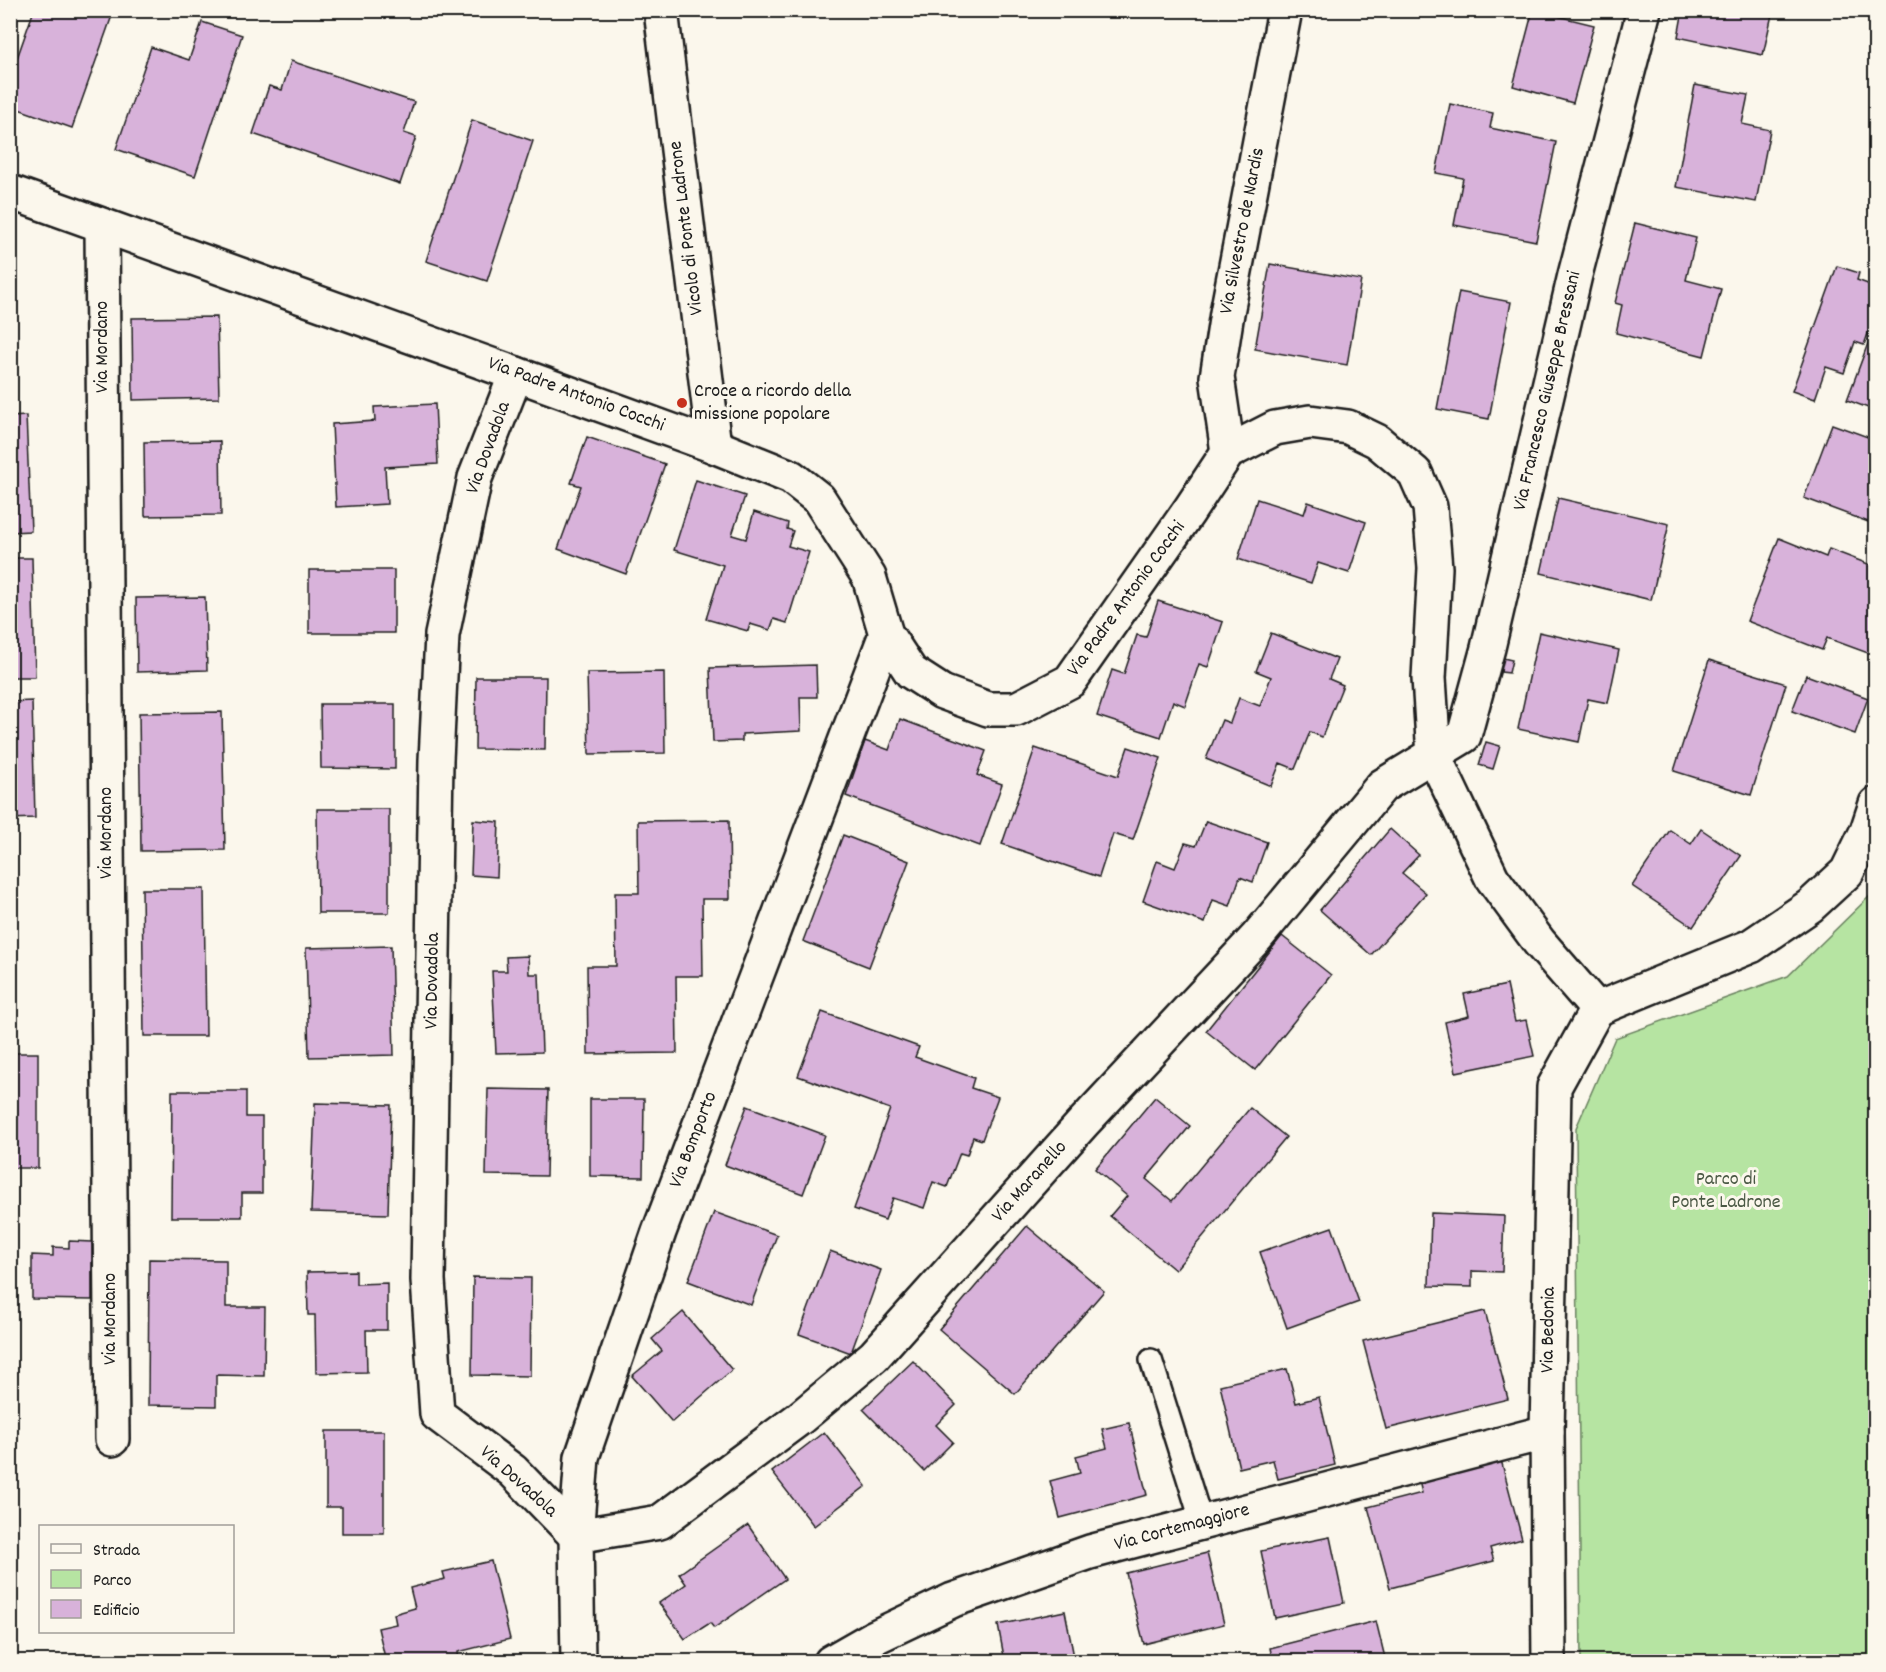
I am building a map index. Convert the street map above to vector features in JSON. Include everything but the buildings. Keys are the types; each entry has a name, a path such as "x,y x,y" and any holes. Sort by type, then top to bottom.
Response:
{"street":[{"name":"Vicolo di Ponte Ladrone","path":"661,10 714,446"},
{"name":"Via Silvestro de Nardis","path":"1228,452 1217,377 1227,313 1285,10"},
{"name":"Via Francesco Giuseppe Bressani","path":"1434,756 1464,736 1488,648 1575,274 1644,10"},
{"name":"Via Padre Antonio Cocchi","path":"10,192 714,446 791,477 819,499 869,577 886,634 911,672 942,692 988,709 1016,709 1070,681 1190,511 1228,452"},
{"name":"Via Mordano","path":"102,227 112,1439"},
{"name":"Via Dovadola","path":"516,374 475,478 442,635 436,760 428,1280 437,1414 513,1471 576,1536"},
{"path":"1228,452 1275,428 1310,422 1348,427 1377,441 1415,473 1430,507 1435,568 1429,678 1434,756 1492,878 1539,942 1597,1009 1751,946 1810,906 1847,872 1867,831 1875,804"},
{"name":"Via Bomporto","path":"578,1662 576,1536 582,1457 651,1255 886,634"},
{"name":"Via Maranello","path":"576,1536 660,1522 800,1419 874,1356 1083,1123 1257,937 1382,786 1434,756"},
{"name":"Via Bedonia","path":"1549,1662 1547,1432 1554,1087 1597,1009"},
{"name":"Via Cortemaggiore","path":"831,1662 873,1638 953,1600 1090,1552 1547,1432"}],"lane":[{"path":"1151,1359 1202,1523"}],"green space":[{"name":"Parco di Ponte Ladrone","path":"1875,891 1875,1661 1581,1661 1576,1128 1615,1038 1788,976"}],"place":[{"name":"Croce a ricordo della missione popolare","path":"682,403"}]}
